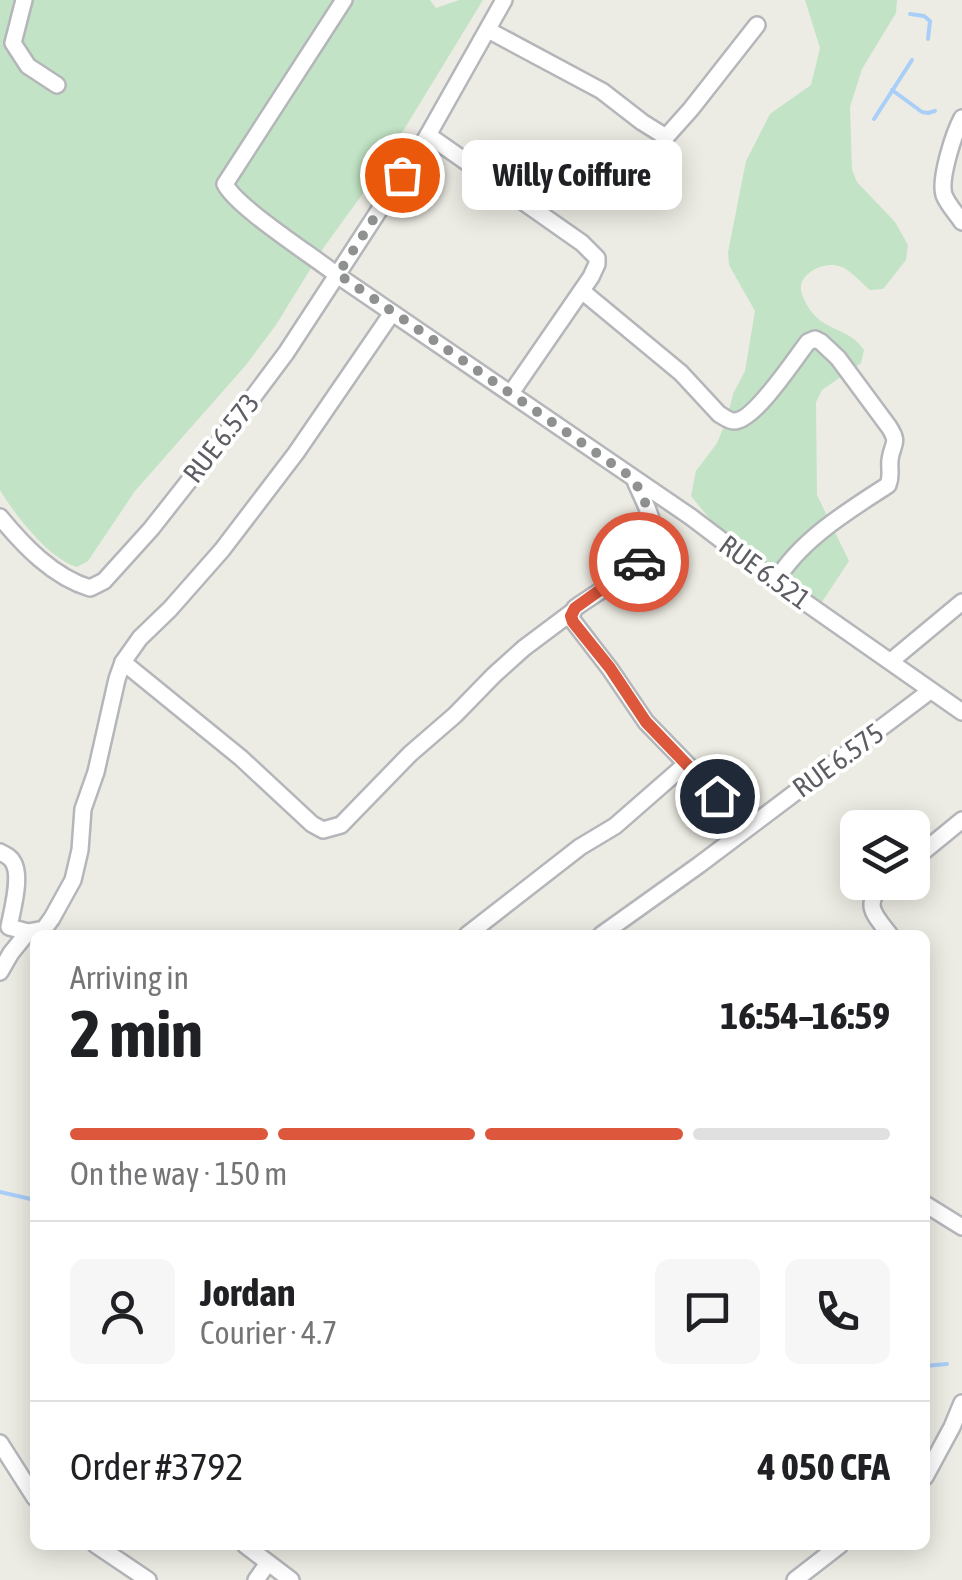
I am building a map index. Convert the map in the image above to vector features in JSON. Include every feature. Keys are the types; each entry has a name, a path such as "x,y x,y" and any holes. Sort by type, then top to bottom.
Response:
{"street":[{"path":"24,0 13,43 28,66 57,84"},
{"name":"RUE 6.521","path":"344,0 225,185 230,193 392,313 691,517 962,712"},
{"path":"338,274 428,136 504,0"},
{"path":"488,30 602,92 666,137 757,25"},
{"path":"962,118 943,186 949,204 962,222"},
{"path":"428,136 593,253 597,264 512,393"},
{"name":"RUE 6.573","path":"0,517 42,561 76,583 90,588 104,581 218,444 286,353 338,274"},
{"path":"582,290 681,372 727,419 744,419 766,398 808,342 815,340 838,358 896,437 890,461 891,481 817,536 784,567 776,581"},
{"path":"41,930 73,880 83,810 123,662 140,638 222,550 296,453 392,313"},
{"path":"123,662 241,758 312,824 323,830 332,828 345,822 410,754 524,648 641,561 655,539 634,479"},
{"path":"891,661 962,602"},
{"path":"572,612 573,622 646,722 750,825"},
{"name":"RUE 6.575","path":"610,930 930,691"},
{"path":"473,930 580,847 615,826 686,764"},
{"path":"930,846 962,820"},
{"path":"0,852 10,857 16,869 16,887 5,926 30,930"},
{"path":"871,900 872,910 886,930"},
{"path":"0,972 10,954 30,939"},
{"path":"930,1207 962,1227"},
{"path":"930,1467 962,1403"},
{"path":"0,1444 30,1490"},
{"path":"103,1550 148,1580"},
{"path":"252,1550 291,1580"},
{"path":"796,1580 834,1550"},
{"path":"256,1580 268,1562"}],"green space":[{"path":"0,0 430,0 436,8 459,0 483,0 375,177 324,247 276,325 246,365 135,491 88,561 77,567 44,546 0,490"},
{"path":"805,0 897,0 896,13 862,69 850,107 852,170 857,182 895,222 908,245 906,260 883,289 870,290 847,270 833,265 806,275 801,287 815,316 864,350 861,363 822,390 816,402 817,495 849,561 822,602 723,535 691,496 696,471 717,443 745,371 755,311 729,265 728,252 746,161 770,114 811,85 820,48"}],"waterway":[{"path":"910,14 930,21 928,39"},
{"path":"874,119 912,60"},
{"path":"892,90 922,112 935,111"},
{"path":"0,1192 30,1199"},
{"path":"930,1366 947,1364"}],"way so far":[{"path":"402,175 338,274 634,479 655,539 639,562"}],"place":[{"name":"Willy Coiffure","path":"402,175"}],"route":[{"path":"639,562 575,608 571,616 646,722 717,796"}]}
